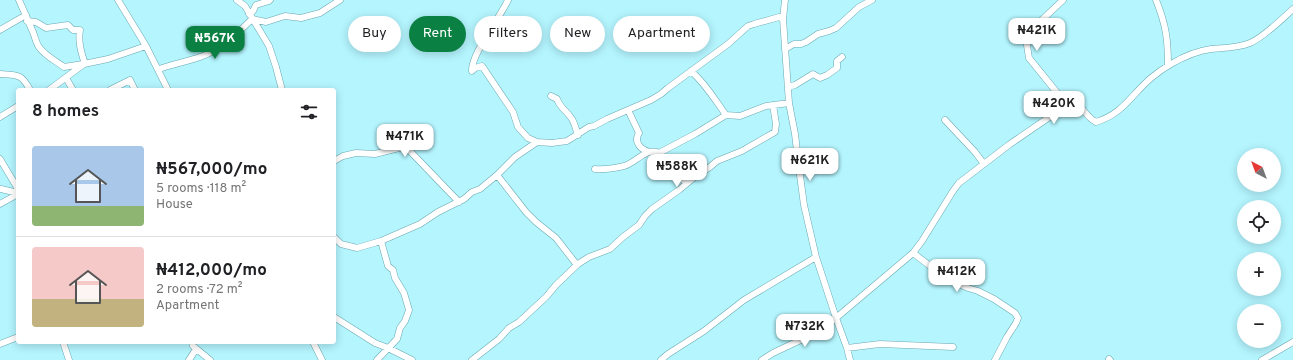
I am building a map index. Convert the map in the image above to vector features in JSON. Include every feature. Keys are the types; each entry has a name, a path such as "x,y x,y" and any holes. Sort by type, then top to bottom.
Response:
{"street":[{"path":"18,0 34,34 37,46 50,58 64,67 108,59 146,46"},
{"path":"118,0 146,46 167,88"},
{"path":"237,0 245,6 269,46 281,88"},
{"path":"158,69 201,57 217,48 234,37 251,16 256,5 270,0"},
{"path":"251,16 266,22 285,16 301,18 320,13 340,0"},
{"path":"508,0 505,8 479,51 472,66 472,71 482,66 513,112 518,127 528,138 537,142 552,143 567,141 589,127 661,94 728,44 748,26 779,17 783,18"},
{"path":"785,0 783,18 789,103 795,134 804,205 816,257 850,360"},
{"path":"785,49 794,44 806,42 818,34 836,28 859,8 872,0"},
{"path":"1063,0 1028,33 1026,39 1028,58 1068,105"},
{"path":"1156,0 1164,18 1168,43 1168,66"},
{"path":"762,360 773,353 809,336 836,318 913,253 959,183 1010,144 1074,101 1090,119 1096,122 1104,120 1121,109 1150,79 1183,57 1208,50 1250,43 1293,9"},
{"path":"0,30 27,18 46,28 68,25 73,30 80,30 80,49 85,64"},
{"path":"788,87 813,74 820,78 827,75 837,68 838,61 842,57"},
{"path":"52,88 85,64"},
{"path":"691,71 708,89 726,115"},
{"path":"0,74 20,76 26,81 29,88"},
{"path":"66,78 71,88"},
{"path":"114,88 130,80 134,88"},
{"path":"551,96 557,99 559,106 566,111 573,120 578,134"},
{"path":"595,169 625,166 635,159 650,152 656,151 659,153 695,134 726,115 740,116 773,105 789,103"},
{"path":"659,153 658,162 664,170 673,178 683,180 705,166 742,151 775,132 776,124 773,105"},
{"path":"0,117 16,107"},
{"path":"628,110 639,133 637,139 638,145 642,150 650,152"},
{"path":"945,120 975,152 984,164"},
{"path":"336,239 341,244 357,248 381,241 420,224 487,184 515,157 537,142"},
{"path":"336,160 349,154 375,154 403,147 408,148 459,202"},
{"path":"0,159 16,186"},
{"path":"472,360 488,348 509,328 525,317 577,265 589,257 610,249 639,225 652,209 710,167 717,160"},
{"path":"497,175 526,212 556,238 577,265"},
{"path":"1,189 16,193"},
{"path":"0,204 16,194"},
{"path":"377,360 397,339 400,328 405,321 409,310 404,293 395,278 393,270 388,266 381,241"},
{"path":"913,253 946,278 994,299 1015,313 1018,318 1016,323 1007,337 996,360"},
{"path":"661,360 704,331 744,300 816,257"},
{"path":"336,318 375,343 412,360"},
{"path":"0,344 16,338"},
{"path":"1262,360 1293,342"},
{"path":"64,344 69,360"},
{"path":"192,344 206,359"},
{"path":"314,344 322,360"},
{"path":"847,348 880,344 953,347"},
{"path":"189,360 196,349"}]}
